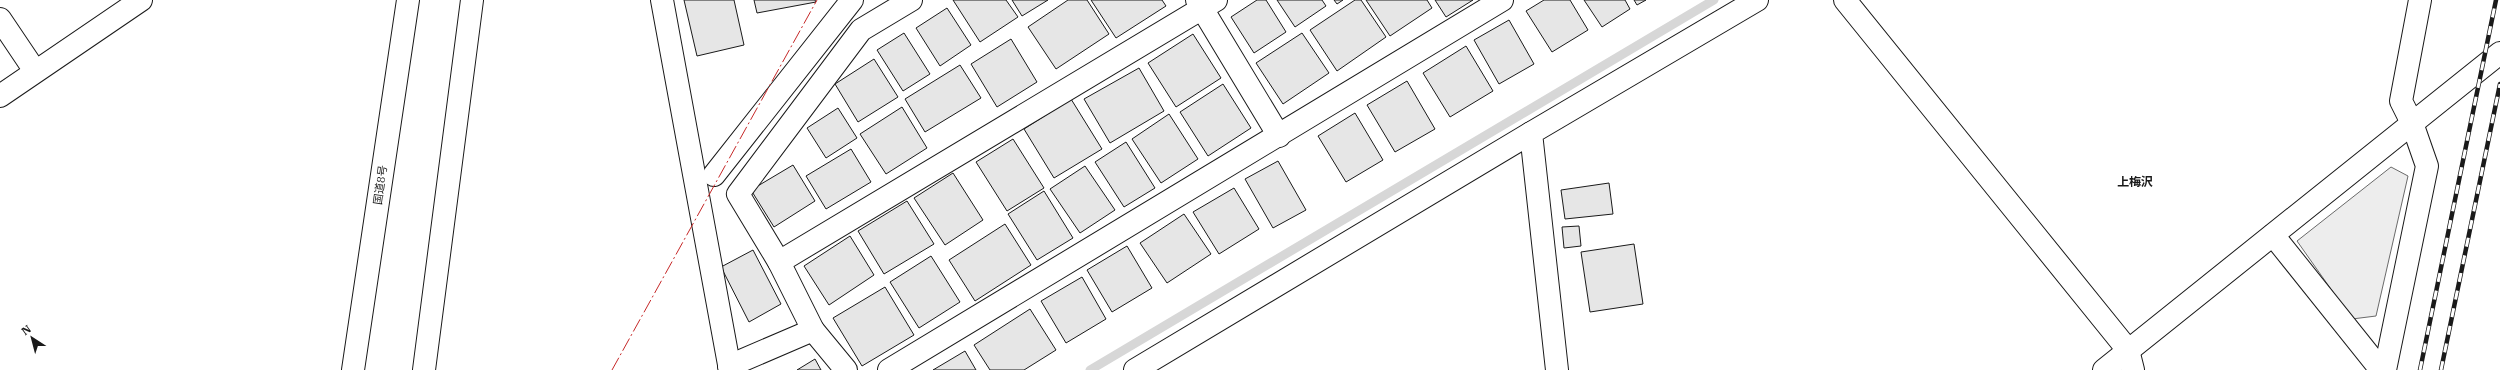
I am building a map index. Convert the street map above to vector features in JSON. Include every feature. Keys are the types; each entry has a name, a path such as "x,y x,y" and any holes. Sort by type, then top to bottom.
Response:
{"main road":[{"path":"0,96 141,0"},
{"name":"国道8号","path":"353,370 408,0"},
{"path":"424,370 472,0"},
{"path":"662,0 729,368 813,330"},
{"path":"714,175 852,0"},
{"path":"846,370 813,330 779,262 738,194 860,30 911,0"},
{"path":"889,370 1502,0"},
{"path":"1135,370 1531,133 1757,0"},
{"path":"1846,0 2131,360"},
{"path":"2385,370 2427,166 2412,123 2401,101 2420,0"},
{"path":"779,262 1205,3 1279,136"},
{"path":"0,19 36,71"},
{"path":"2104,370 2131,360 2273,235 2500,53"},
{"path":"1531,133 1557,370"},
{"path":"2273,235 2381,370"}],"shaded area":[{"path":"2391,167 2408,176 2376,316 2352,319 2297,241"}],"building":[{"path":"684,0 734,0 744,45 697,56"},
{"path":"754,0 815,0 816,2 757,13"},
{"path":"953,0 1006,0 1018,17 980,42"},
{"path":"1012,0 1048,0 1022,16"},
{"path":"1068,0 1087,0 1109,34 1056,69 1028,27"},
{"path":"1091,0 1162,0 1166,6 1116,38"},
{"path":"1257,0 1266,0 1286,32 1254,53 1231,17"},
{"path":"1277,0 1322,0 1326,6 1295,27"},
{"path":"1334,0 1343,0 1337,4"},
{"path":"1355,0 1361,0 1386,37 1337,71 1310,30"},
{"path":"1366,0 1427,0 1432,8 1390,36"},
{"path":"1435,0 1473,0 1446,17"},
{"path":"1544,0 1570,0 1588,30 1552,52 1526,11"},
{"path":"1584,0 1625,0 1630,9 1602,27"},
{"path":"1634,0 1646,0 1637,5"},
{"path":"947,8 971,45 940,66 916,28"},
{"path":"1509,20 1534,64 1499,84 1474,40"},
{"path":"904,33 930,74 903,91 877,50"},
{"path":"1302,33 1329,73 1283,104 1256,63"},
{"path":"1193,34 1221,78 1176,107 1148,63"},
{"path":"1011,39 1037,82 997,107 971,64"},
{"path":"1466,46 1493,91 1450,117 1423,73"},
{"path":"874,59 898,97 858,122 835,84"},
{"path":"960,65 981,98 925,132 905,99"},
{"path":"1139,68 1164,111 1110,143 1084,99"},
{"path":"1407,81 1435,129 1395,152 1367,105"},
{"path":"1223,84 1251,128 1208,156 1180,112"},
{"path":"1071,99 1102,149 1054,178 1024,129"},
{"path":"902,107 927,148 886,174 860,134"},
{"path":"838,108 857,138 826,158 807,128"},
{"path":"1355,113 1383,160 1346,182 1318,136"},
{"path":"1169,114 1198,159 1161,183 1132,139"},
{"path":"1013,139 1044,188 1007,211 976,162"},
{"path":"1126,142 1155,188 1124,207 1095,162"},
{"path":"851,149 871,182 826,209 806,176"},
{"path":"1278,161 1306,210 1273,228 1245,179"},
{"path":"793,165 815,201 774,227 751,190"},
{"path":"1085,166 1115,210 1080,233 1050,189"},
{"path":"953,173 983,220 945,245 914,198"},
{"path":"1609,183 1613,214 1565,219 1561,190"},
{"path":"1234,188 1259,229 1219,254 1193,212"},
{"path":"1044,191 1073,238 1037,260 1008,214"},
{"path":"907,201 934,244 884,274 858,231"},
{"path":"1184,214 1211,254 1167,283 1140,243"},
{"path":"1005,224 1031,265 975,301 949,260"},
{"path":"1579,226 1581,246 1564,248 1562,227"},
{"path":"850,236 874,275 829,305 804,266"},
{"path":"1634,244 1643,304 1590,312 1581,252"},
{"path":"1127,246 1152,288 1112,312 1087,270"},
{"path":"753,250 781,304 749,322 721,267"},
{"path":"931,256 960,302 919,328 890,282"},
{"path":"1082,277 1106,319 1066,343 1041,301"},
{"path":"885,287 914,335 862,366 833,318"},
{"path":"1030,309 1056,350 1024,370 990,370 974,345"},
{"path":"965,351 976,370 933,370"},
{"path":"815,359 821,370 797,370"}],"waterway":[{"path":"1090,370 1714,0"}],"railway":[{"path":"2420,370 2496,0"},
{"path":"2441,370 2500,84"}],"power":[{"path":"612,370 817,0"}],"district":[{"name":"上梅沢","path":"2135,182"}]}
